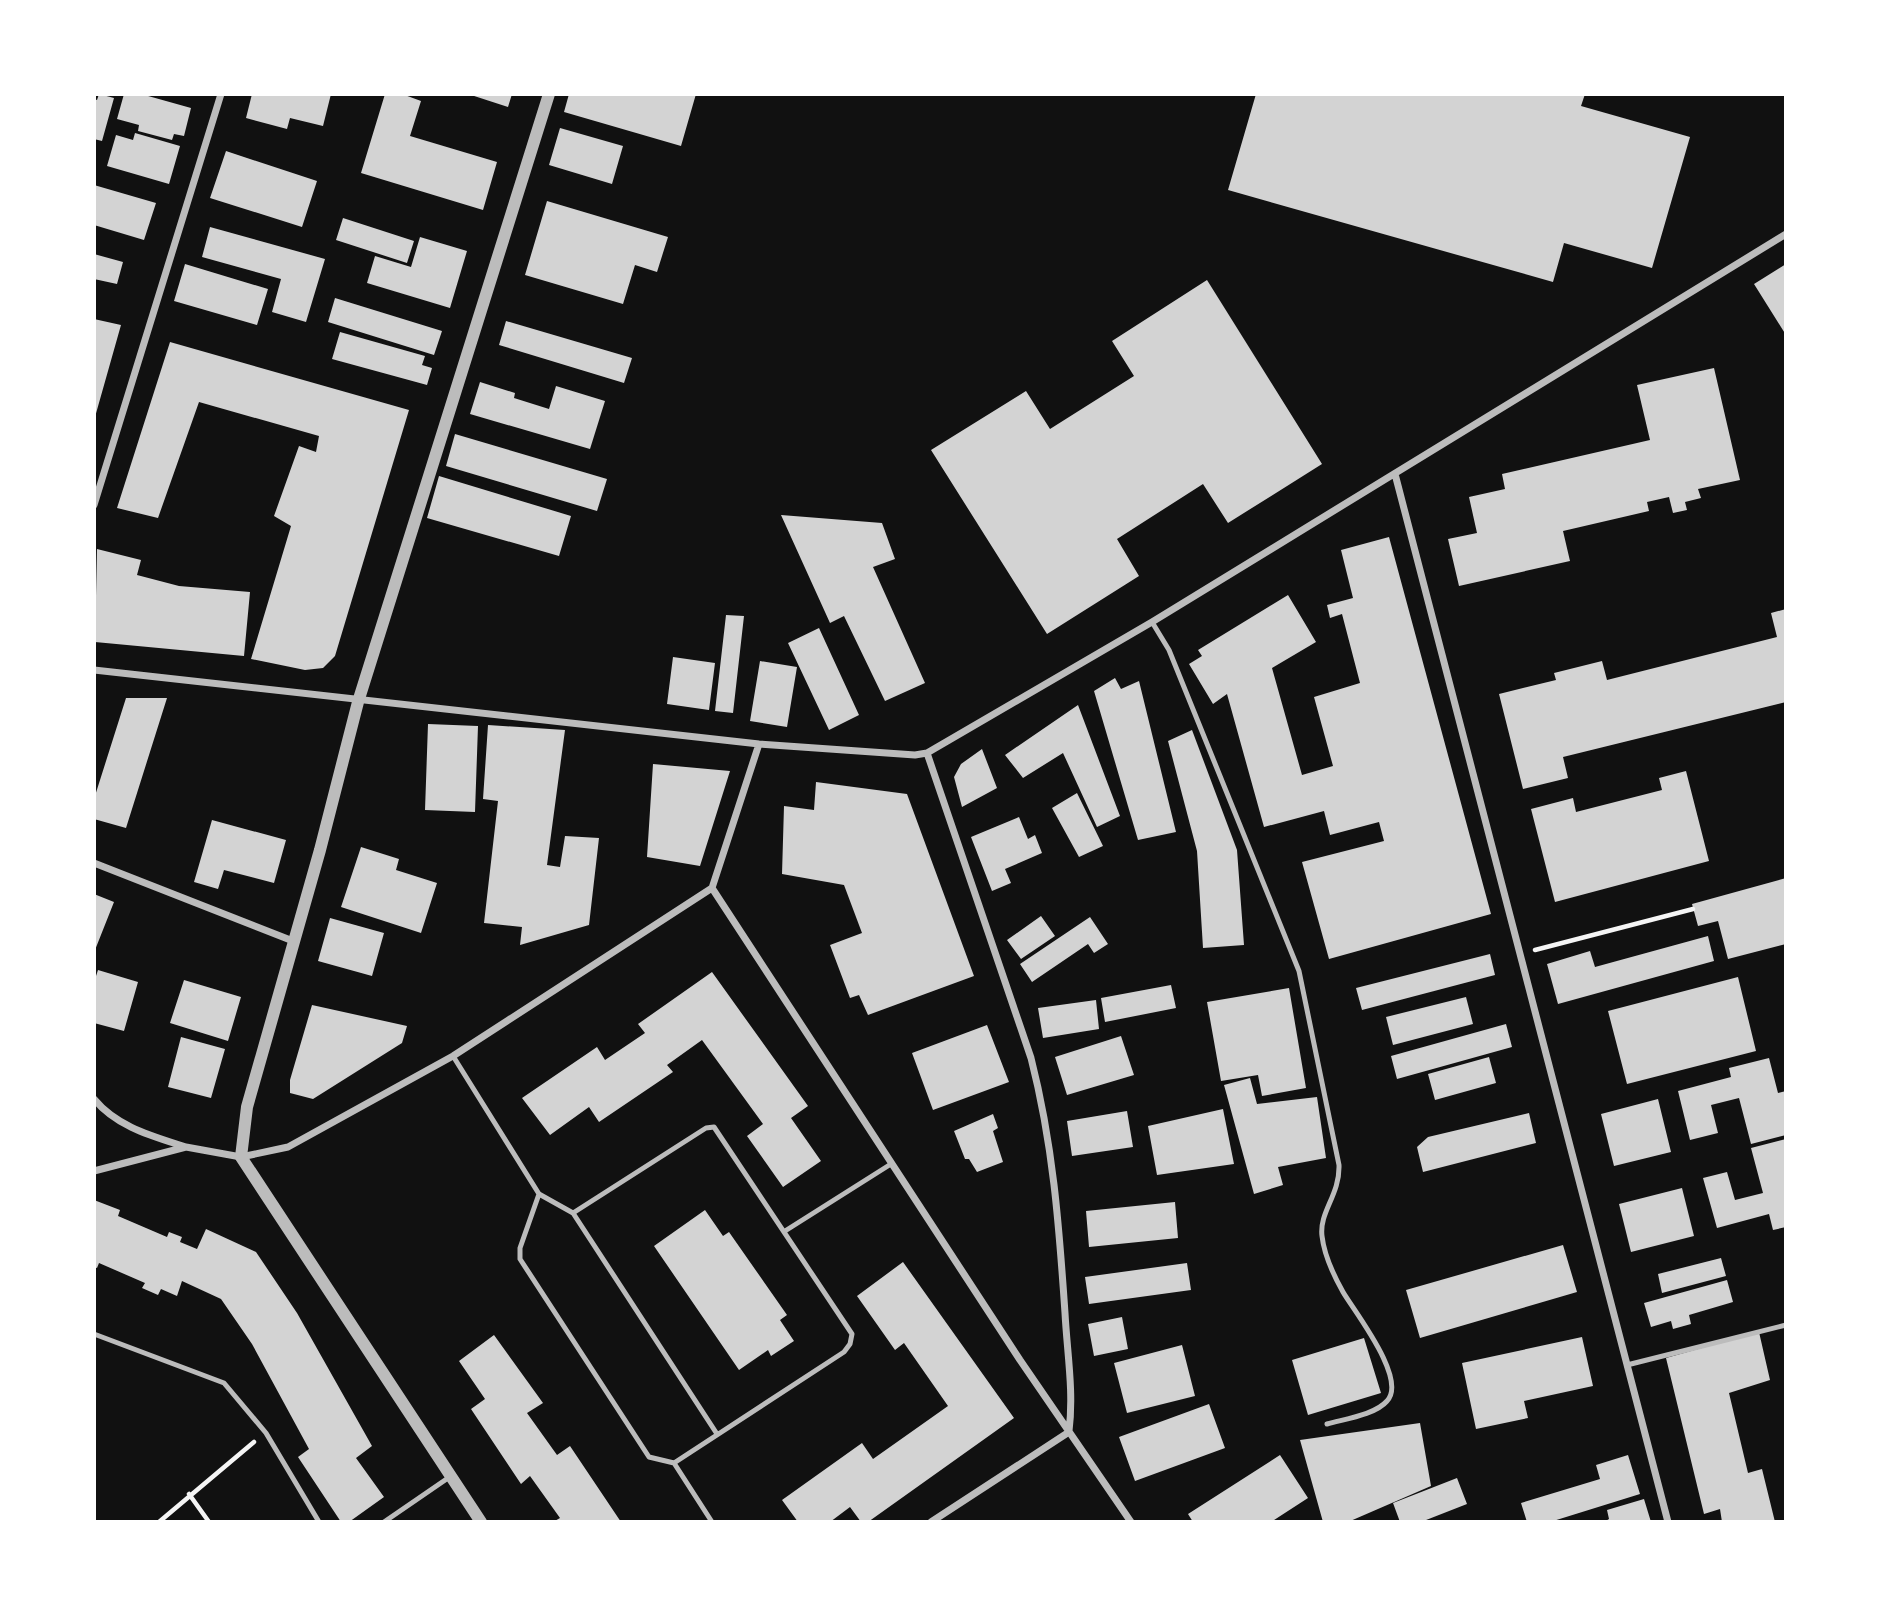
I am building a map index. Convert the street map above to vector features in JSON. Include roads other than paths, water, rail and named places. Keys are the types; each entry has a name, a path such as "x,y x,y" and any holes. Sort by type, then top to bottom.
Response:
{"street":[{"path":"94,505 221,94"},
{"path":"481,1521 241,1157 247,1107 358,702 549,94"},
{"path":"94,670 358,702 759,744 915,755 927,752 1152,622 1786,234"},
{"path":"1395,474 1668,1521"},
{"path":"94,1099 112,1117 129,1127 186,1147 241,1157 267,1153 312,1136 453,1056 712,888 759,744"},
{"path":"927,752 1031,1058 1042,1101 1052,1149 1061,1258 1071,1400 1069,1432"},
{"path":"94,863 293,941"},
{"path":"712,888 891,1164 1131,1521"},
{"path":"94,1171 186,1147"},
{"path":"931,1521 1069,1432"}],"lane":[{"path":"1152,622 1169,650 1299,971 1339,1165 1337,1193 1322,1222 1323,1242 1340,1289 1374,1337 1392,1389 1390,1399 1382,1406 1327,1424"},
{"path":"453,1056 540,1194 573,1213 718,1434"},
{"path":"573,1213 706,1128 714,1127 852,1334 850,1344 844,1352 674,1463"},
{"path":"785,1231 891,1164"},
{"path":"540,1194 520,1248 520,1259 649,1457 674,1463 712,1521"},
{"path":"1627,1365 1786,1325"},
{"path":"94,1334 223,1383 266,1433 319,1521"},
{"path":"384,1521 451,1476"}]}
